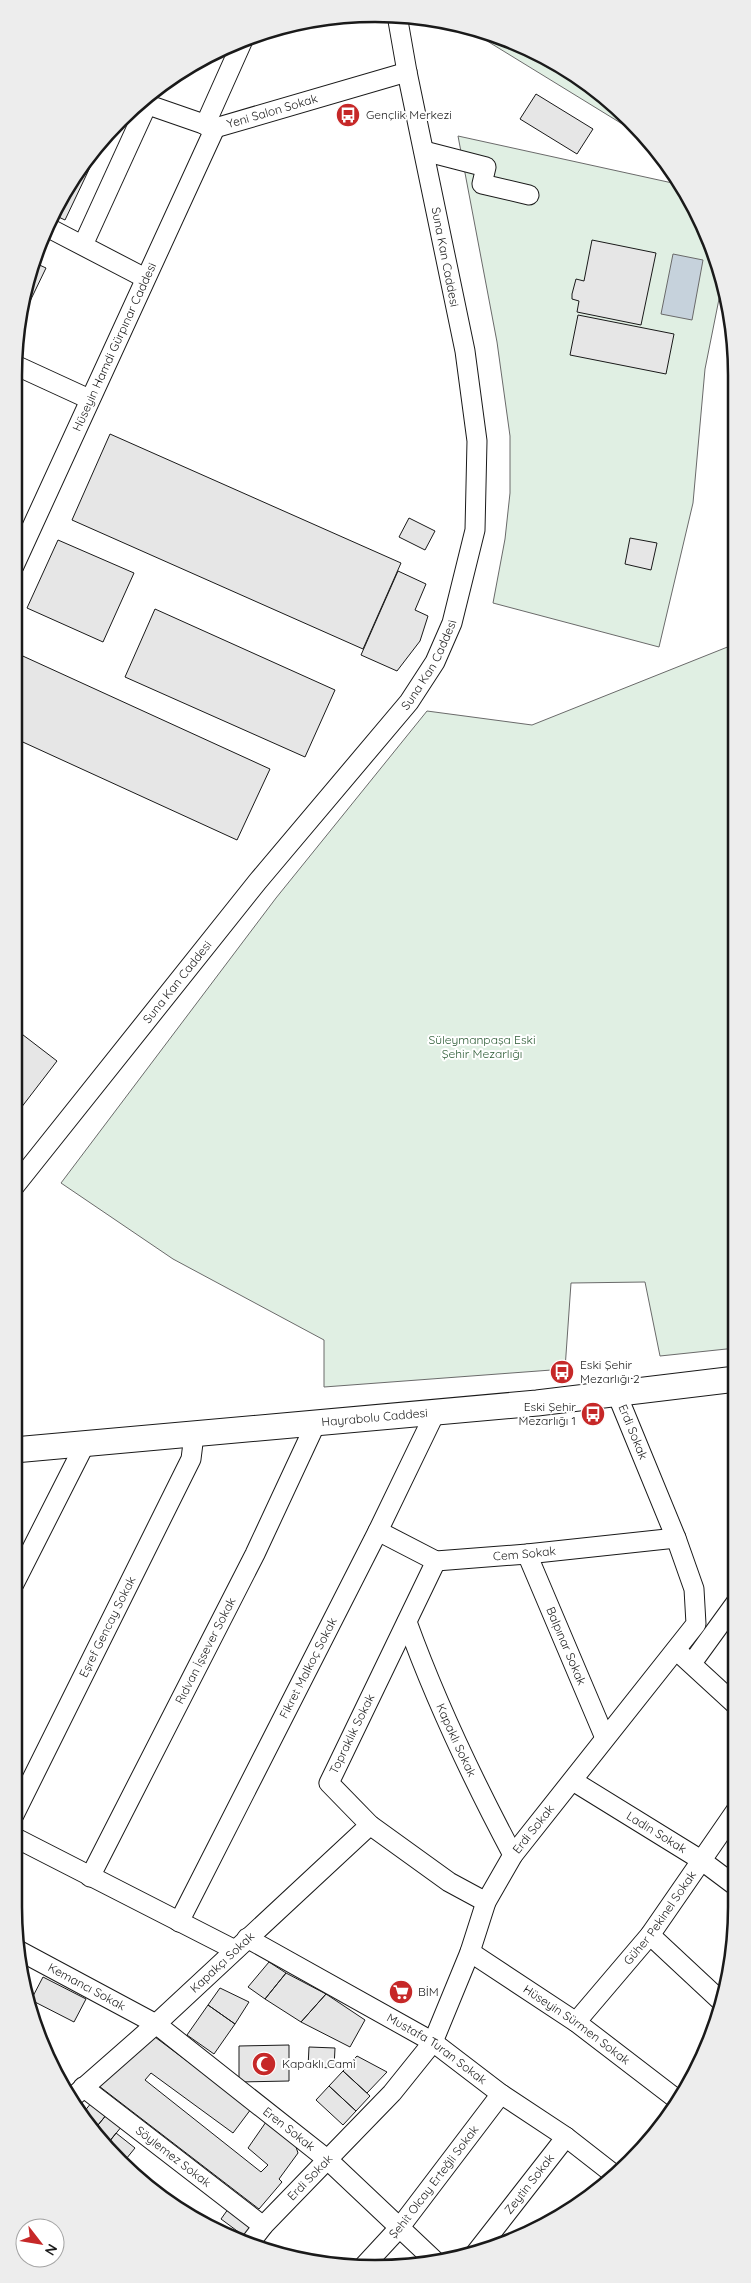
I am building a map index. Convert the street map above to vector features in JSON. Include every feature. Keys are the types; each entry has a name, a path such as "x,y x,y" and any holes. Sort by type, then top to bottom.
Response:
{"main road":[{"name":"Hayrabolu Caddesi","path":"22,1449 537,1403 728,1380"}],"street":[{"name":"Suna Kan Caddesi","path":"22,1176 258,881 409,702 435,662 452,623 475,530 477,441 464,351 398,23"},
{"name":"Hüseyin Hamdi Gürpınar Caddesi","path":"22,548 146,278 210,126 239,49"},
{"name":"Yeni Salon Sokak","path":"210,126 407,72"},
{"path":"149,105 210,126"},
{"path":"83,245 138,115"},
{"path":"424,151 486,167 482,184 514,190"},
{"path":"54,230 146,278"},
{"path":"22,368 89,399"},
{"name":"Erdi Sokak","path":"253,2239 392,2093 433,2042 470,1952 486,1902 513,1855 696,1624 694,1589 676,1538 616,1392"},
{"name":"Fikret Malkoç Sokak","path":"179,1922 378,1531 434,1413"},
{"name":"Rıdvan İşsever Sokak","path":"90,1877 255,1554 316,1423"},
{"name":"Eşref Gencay Sokak","path":"22,1799 191,1459 194,1435"},
{"path":"22,1568 85,1444"},
{"path":"378,1531 436,1561"},
{"name":"Cem Sokak","path":"436,1561 527,1554 676,1538"},
{"name":"Balpınar Sokak","path":"527,1554 605,1738"},
{"name":"Topraklık Sokak","path":"436,1561 329,1783 370,1825 449,1882 486,1902"},
{"path":"692,1663 728,1613"},
{"name":"Kapaklı Sokak","path":"407,1622 424,1670 480,1793 513,1855"},
{"path":"676,1650 728,1697"},
{"name":"Ladin Sokak","path":"573,1781 701,1860 728,1880"},
{"name":"Güher Pekinel Sokak","path":"576,2022 650,1935 728,1822"},
{"name":"Kapakçı Sokak","path":"78,2092 156,2024 370,1825"},
{"name":"Mustafa Turan Sokak","path":"22,1841 179,1922 241,1944 433,2042 501,2094 566,2137 610,2171"},
{"path":"650,1935 717,1997"},
{"name":"Hüseyin Sürmen Sokak","path":"470,1952 576,2022 673,2097"},
{"name":"Kemancı Sokak","path":"26,1954 156,2024"},
{"name":"Eren Sokak","path":"156,2024 328,2160 430,2256"},
{"name":"Söylemez Sokak","path":"78,2092 263,2226"},
{"name":"Şehit Olcay Erteğli Sokak","path":"369,2260 400,2227 501,2094"},
{"name":"Zeytin Sokak","path":"483,2244 566,2137"}],"green space":[{"path":"486,40 532,59 572,82 624,125"},
{"path":"458,136 671,183 702,240 719,297 705,369 693,503 659,647 493,603 505,539 510,493 510,436 497,342"},
{"name":"Süleymanpaşa Eski Şehir Mezarlığı","path":"728,647 728,1349 660,1356 645,1282 571,1283 565,1369 324,1387 324,1340 173,1259 61,1183 276,898 427,711 532,725"}],"shaded area":[{"path":"673,254 703,260 692,320 661,314"}],"building":[{"path":"536,94 593,129 577,154 520,119"},
{"path":"89,169 65,220 60,218"},
{"path":"592,240 656,253 641,325 577,312 579,301 572,299 572,294 576,279 584,281"},
{"path":"40,265 46,268 31,299"},
{"path":"578,315 674,334 666,374 570,355"},
{"path":"110,434 401,563 363,649 72,520"},
{"path":"409,518 435,531 425,550 399,537"},
{"path":"630,538 657,543 651,570 625,564"},
{"path":"58,540 134,573 103,642 27,608"},
{"path":"398,571 426,584 415,610 428,616 420,641 397,671 361,655"},
{"path":"155,609 335,690 305,757 125,677"},
{"path":"22,656 270,769 237,840 22,742"},
{"path":"22,1034 57,1061 22,1107"},
{"path":"269,1962 286,1973 265,1999 248,1987"},
{"path":"286,1973 326,1994 301,2022 265,1999"},
{"path":"43,1977 86,1999 74,2022 36,2003 34,1995"},
{"path":"220,1988 249,2002 235,2024 208,2005"},
{"path":"326,1994 365,2020 350,2047 301,2022"},
{"path":"208,2005 235,2024 214,2054 187,2035"},
{"path":"155,2037 251,2109 233,2133 151,2073 145,2080 261,2172 268,2165 248,2148 266,2122 295,2144 298,2153 279,2179 282,2182 259,2209 99,2086"},
{"name":"Kapaklı Cami","path":"289,2045 289,2081 239,2082 239,2046"},
{"path":"309,2047 335,2048 334,2068 308,2067"},
{"path":"357,2056 387,2072 367,2093 343,2071"},
{"path":"343,2071 370,2096 356,2111 329,2086"},
{"path":"329,2086 356,2111 343,2125 316,2100"},
{"path":"92,2102 107,2114 98,2125 86,2109"},
{"path":"107,2114 122,2126 110,2140 98,2125"},
{"path":"116,2133 135,2148 127,2158 110,2140"},
{"path":"231,2205 254,2223 244,2236 221,2219"}],"place":[{"name":"Gençlik Merkezi","path":"348,115"},
{"name":"Eski Şehir Mezarlığı 2","path":"562,1372"},
{"name":"Eski Şehir Mezarlığı 1","path":"593,1414"},
{"name":"BİM","path":"401,1992"},
{"name":"Kapaklı Cami","path":"264,2064"}]}
